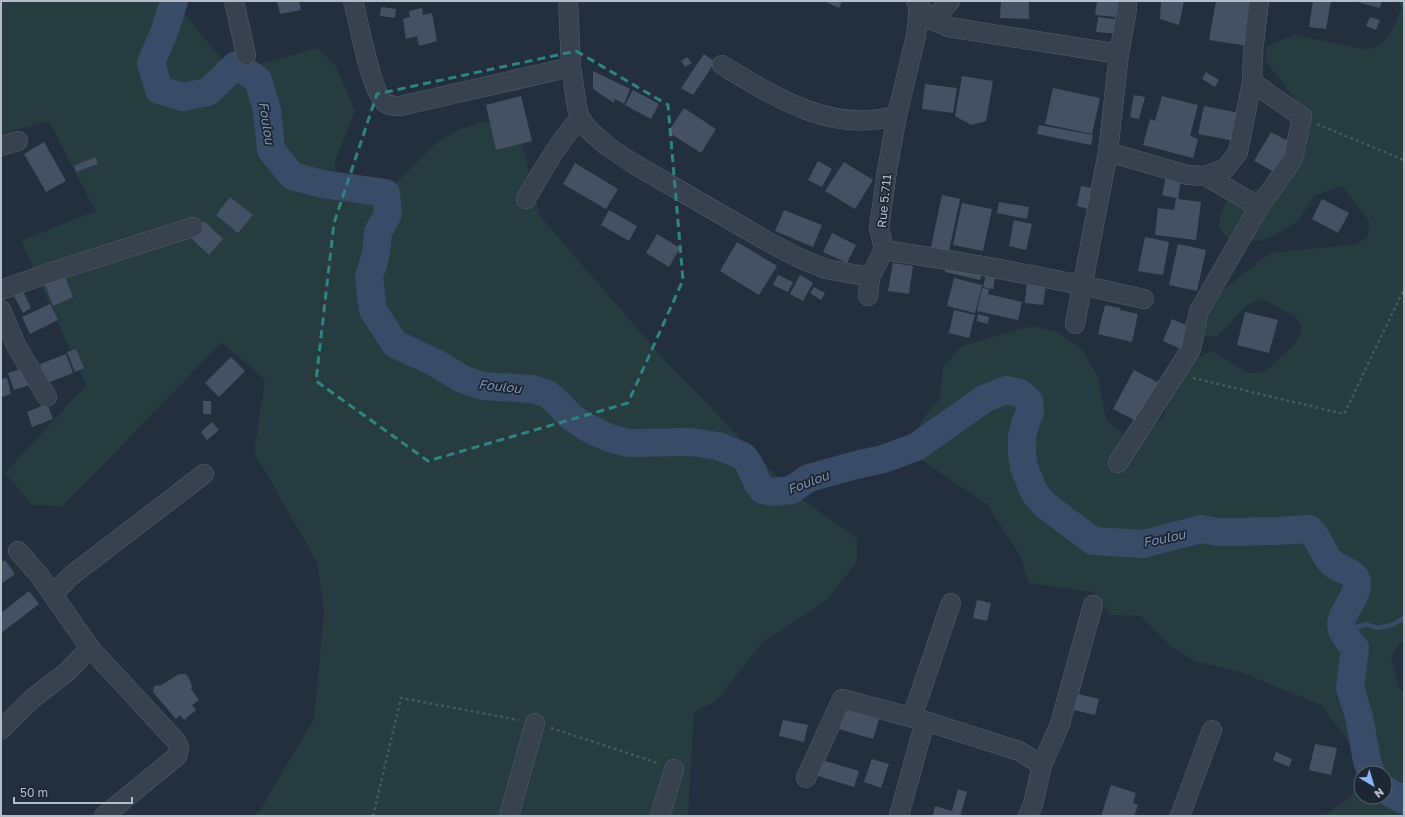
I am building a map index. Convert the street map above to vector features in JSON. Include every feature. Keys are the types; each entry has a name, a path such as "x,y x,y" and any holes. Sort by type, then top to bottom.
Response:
{"street":[{"path":"234,1 246,54"},
{"path":"355,1 372,77 379,96 387,104 400,106 571,67"},
{"path":"568,1 571,67 577,107 580,118 588,129 607,146 634,164 797,257 826,269 870,277"},
{"path":"933,20 950,1"},
{"path":"1075,324 1108,152 1119,54 1127,10 1127,1"},
{"path":"1108,152 1187,175 1206,176 1226,168 1238,152 1252,82 1253,52 1259,1"},
{"path":"917,4 933,20 948,27 1119,54"},
{"name":"Rue 5.711","path":"884,250 879,228 887,170 897,115 916,36 917,4"},
{"path":"722,65 778,97 827,117 847,121 866,121 881,120 897,115"},
{"path":"1118,463 1191,349 1199,311 1259,207 1293,159 1302,117 1252,82"},
{"path":"526,200 552,155 570,129 580,118"},
{"path":"1206,176 1259,207"},
{"path":"1,290 55,271 193,227"},
{"path":"868,296 870,277 884,250 962,262 1082,284 1144,299"},
{"path":"1,310 17,347 47,397"},
{"path":"53,594 72,575 204,474"},
{"path":"18,551 39,575 90,648 176,741 179,748 177,756 104,816"},
{"path":"899,816 919,719 951,603"},
{"path":"1028,816 1033,804 1042,765 1060,724 1094,605"},
{"path":"1,730 33,698 67,672 90,648"},
{"path":"806,778 842,699 919,719 1019,751 1042,765"},
{"path":"509,816 535,723"},
{"path":"1180,816 1212,730"},
{"path":"660,816 674,769"}],"path":[{"path":"1302,117 1404,160"},
{"path":"1175,374 1344,414 1404,289"},
{"path":"373,816 401,698 535,723 674,769"}],"highlighted area":[{"path":"576,51 668,105 683,280 628,403 428,461 316,381 334,223 377,94"}],"green space":[{"path":"1,1 177,1 179,7 221,58 244,69 317,48 336,66 355,111 335,162 335,187 355,203 380,199 435,144 458,130 482,122 507,124 522,144 540,216 660,355 794,494 857,538 857,562 827,600 763,642 716,701 694,712 688,816 254,816 261,809 314,719 324,611 317,562 254,452 265,380 222,342 63,506 32,505 5,473 86,385 21,241 95,211 49,121 1,134"},
{"path":"1398,1 1404,1 1404,640 1398,645 1391,657 1398,685 1404,695 1404,816 1325,816 1351,796 1353,792 1353,805 1393,805 1393,765 1358,765 1357,752 1321,705 1240,672 1195,661 1174,649 1141,616 1111,615 1093,592 1029,583 1020,556 987,504 895,442 912,438 927,413 939,400 943,367 962,346 1032,326 1060,333 1083,351 1098,376 1106,420 1128,438 1142,435 1164,416 1177,376 1198,357 1212,351 1248,373 1265,372 1295,344 1302,330 1296,317 1262,299 1248,304 1217,337 1203,336 1215,296 1270,253 1357,244 1368,236 1369,221 1342,186 1315,195 1298,221 1272,237 1258,241 1229,239 1219,228 1220,214 1227,201 1239,193 1283,183 1302,162 1306,134 1300,106 1265,60 1267,46 1294,35 1367,50 1380,44 1389,35 1401,8"}],"building":[{"path":"277,1 299,1 301,10 280,14"},
{"path":"824,1 842,1 839,8"},
{"path":"1001,1 1029,1 1029,19 1000,18"},
{"path":"1097,1 1118,1 1116,17 1095,15"},
{"path":"1161,1 1184,1 1179,25 1160,19"},
{"path":"1216,1 1255,1 1248,46 1209,40"},
{"path":"1313,1 1331,1 1326,29 1309,27"},
{"path":"1354,1 1382,1 1380,8"},
{"path":"381,7 396,9 395,18 380,16"},
{"path":"422,8 423,15 432,13 437,41 419,46 417,36 406,39 403,19 410,17 409,11"},
{"path":"1098,17 1121,20 1119,34 1096,32"},
{"path":"1370,17 1380,20 1376,30 1366,26"},
{"path":"704,54 715,62 693,95 681,88"},
{"path":"687,57 692,63 685,67 681,61"},
{"path":"593,71 630,89 624,104 615,99 614,103 593,89"},
{"path":"1206,72 1219,80 1215,87 1202,79"},
{"path":"962,76 993,81 986,121 971,125 955,116"},
{"path":"925,84 957,88 953,113 922,109"},
{"path":"1053,88 1100,98 1092,134 1045,124"},
{"path":"633,90 659,104 651,119 625,105"},
{"path":"1134,95 1145,97 1139,119 1130,117"},
{"path":"521,96 532,141 496,150 486,105"},
{"path":"1162,96 1198,105 1190,136 1198,139 1193,158 1143,145 1150,119 1155,121"},
{"path":"1204,106 1240,113 1235,141 1198,134"},
{"path":"684,108 716,129 701,153 668,132"},
{"path":"1039,125 1093,135 1091,145 1037,134"},
{"path":"1271,132 1292,143 1276,173 1254,161"},
{"path":"44,142 66,181 46,192 24,154"},
{"path":"95,157 98,164 76,172 74,166"},
{"path":"818,161 832,169 822,187 808,180"},
{"path":"844,162 873,180 855,209 825,191"},
{"path":"575,163 618,189 606,209 563,184"},
{"path":"1166,177 1181,180 1178,199 1201,202 1196,240 1155,235 1158,208 1174,210 1176,198 1162,195"},
{"path":"1081,186 1093,188 1089,209 1077,206"},
{"path":"942,195 960,199 949,251 931,247"},
{"path":"230,197 253,215 238,233 216,215"},
{"path":"1322,199 1349,213 1338,233 1312,219"},
{"path":"999,202 1029,207 1027,219 997,213"},
{"path":"962,203 992,209 983,251 953,245"},
{"path":"609,210 637,226 629,241 601,225"},
{"path":"784,210 822,225 813,247 775,231"},
{"path":"1014,220 1032,224 1026,250 1009,246"},
{"path":"204,221 223,239 209,255 190,237"},
{"path":"832,233 856,245 847,263 823,252"},
{"path":"657,234 680,248 669,267 646,253"},
{"path":"1145,237 1169,242 1163,275 1138,271"},
{"path":"737,242 777,266 759,295 720,271"},
{"path":"1178,244 1206,250 1197,291 1169,285"},
{"path":"893,263 913,266 909,294 888,291"},
{"path":"947,265 982,273 980,280 945,272"},
{"path":"62,270 73,297 53,306 45,285 52,282 49,275"},
{"path":"778,275 793,282 788,292 773,285"},
{"path":"800,275 813,283 803,301 790,294"},
{"path":"986,275 995,277 993,289 983,287"},
{"path":"954,278 982,285 975,313 947,306"},
{"path":"1027,282 1046,285 1043,305 1025,303"},
{"path":"814,287 825,293 821,300 810,293"},
{"path":"982,288 989,289 985,305 988,294 1022,302 1018,320 977,311"},
{"path":"23,291 31,308 23,313 14,296"},
{"path":"50,304 58,320 30,334 22,317"},
{"path":"1105,305 1138,314 1132,342 1098,334"},
{"path":"954,310 975,315 969,338 949,333"},
{"path":"1245,312 1278,320 1269,353 1237,345"},
{"path":"978,314 989,317 988,324 977,321"},
{"path":"1172,319 1191,327 1181,349 1163,341"},
{"path":"76,349 84,368 75,372 67,352"},
{"path":"66,354 73,373 47,383 40,364"},
{"path":"231,357 245,371 219,397 205,383"},
{"path":"23,368 29,385 14,390 8,373"},
{"path":"1134,370 1161,384 1140,423 1113,409"},
{"path":"7,378 11,394 1,397 1,379"},
{"path":"203,401 211,401 211,414 203,414"},
{"path":"47,404 53,419 32,427 27,412"},
{"path":"212,422 219,430 207,440 201,432"},
{"path":"5,560 15,574 1,584 1,563"},
{"path":"29,591 39,604 1,633 1,613"},
{"path":"977,600 991,603 987,621 973,618"},
{"path":"179,674 185,674 188,676 192,686 191,689 199,700 192,705 196,710 184,720 180,715 176,719 153,692 154,687 157,685 160,686"},
{"path":"1074,693 1099,699 1095,715 1070,709"},
{"path":"845,709 879,719 873,739 839,729"},
{"path":"783,720 808,725 804,742 779,736"},
{"path":"1315,744 1337,748 1331,775 1309,770"},
{"path":"1276,752 1292,759 1289,767 1273,760"},
{"path":"872,759 889,764 881,788 864,782"},
{"path":"822,760 859,771 854,787 818,776"},
{"path":"1111,785 1136,793 1133,803 1138,805 1134,816 1101,816"},
{"path":"958,789 967,792 960,816 933,815 935,806 952,811"}],"waterway":[{"name":"Foulou","path":"174,1 165,30 151,63 159,90 183,97 208,92 236,65 258,80 267,110 271,150 292,176 322,184 386,193 388,214 378,232 376,254 369,277 373,310 395,344 436,363 462,379 483,386 532,389 548,394 570,416 586,427 609,438 628,443 691,442 718,446 743,456 763,490 774,492 791,490 809,478 883,459 916,447 984,399 1006,390 1020,393 1029,401 1030,412 1022,437 1022,453 1024,467 1035,494 1045,505 1093,541 1143,544 1201,529 1218,532 1309,529 1317,538 1329,560 1355,577 1357,581 1356,591 1344,614 1341,625 1345,635 1355,648 1350,688 1359,716 1368,765"},
{"path":"1346,638 1357,627 1366,624 1377,628 1392,625 1404,618"},
{"name":"Foulou","path":"1393,794 1404,800"}]}
